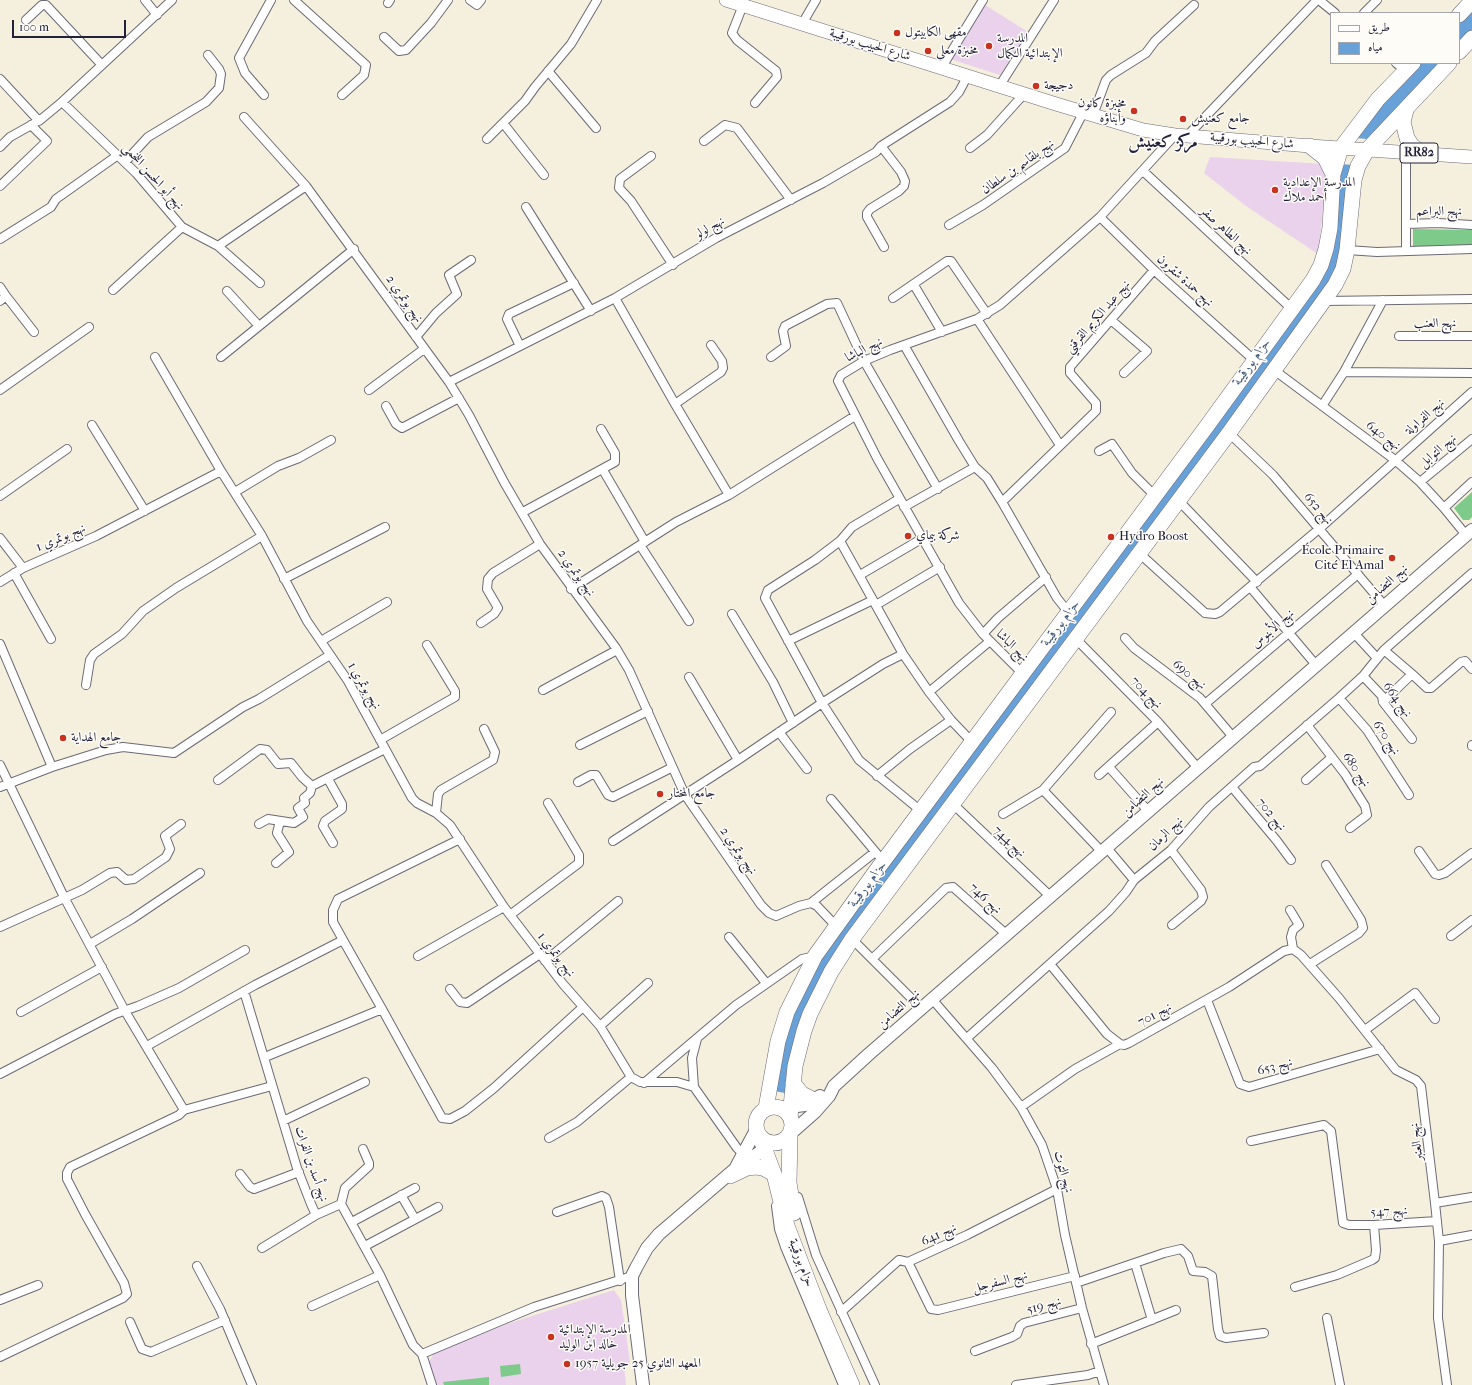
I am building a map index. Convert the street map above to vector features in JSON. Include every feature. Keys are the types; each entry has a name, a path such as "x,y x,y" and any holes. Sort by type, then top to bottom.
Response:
{"highway":[{"path":"1460,13 1472,1"},
{"path":"1460,51 1472,38"},
{"path":"788,1111 775,1106 766,1108 757,1117 764,1140 782,1142 790,1134 792,1125 788,1111 799,1049 810,1014 827,978 852,939 1229,433 1324,301 1343,269 1347,250 1354,180 1358,166 1367,150 1448,64"},
{"path":"766,1108 778,1041 787,1012 816,956 879,857 921,811 1255,361 1318,272 1324,258 1330,228 1333,174 1342,148 1366,114 1405,66"},
{"path":"1406,110 1403,122 1407,138 1412,146 1425,154"},
{"path":"1310,146 1325,158 1333,174"},
{"path":"793,1083 802,1094 814,1100"},
{"name":"حزام بورقيبة","path":"790,1134 788,1164 792,1208 807,1255 863,1385"},
{"name":"حزام بورقيبة","path":"764,1140 776,1180 787,1226 820,1312 852,1385"},
{"path":"732,1173 747,1168 749,1160 763,1168 776,1180"}],"main road":[{"name":"شارع الحبيب بورقيبة","path":"726,0 1143,130 1181,135 1367,150"},
{"name":"RR82","path":"1367,150 1472,157"}],"street":[{"path":"146,0 157,15"},
{"path":"0,146 10,137 39,120 62,102 101,64 172,0"},
{"path":"264,95 245,73 239,58 271,0"},
{"path":"294,0 366,65 364,75 342,95"},
{"path":"384,37 399,51 406,50 431,23 448,0"},
{"path":"470,0 476,5 481,0"},
{"path":"487,139 526,101 548,71 571,44 597,0"},
{"path":"802,24 816,0"},
{"path":"1000,86 1054,0"},
{"path":"1318,0 1334,12"},
{"name":"نهج الباشا","path":"1023,674 983,634 959,603 940,567 904,507 838,381 841,375 864,361 977,319 987,314 1012,296 1100,217 1143,171 1318,0"},
{"path":"1365,12 1377,0"},
{"path":"942,67 982,1"},
{"path":"26,20 42,5 46,6 101,64"},
{"path":"743,5 732,33 737,40 776,71 777,77 755,103"},
{"name":"نهج بلقاسم بن سلطان","path":"949,225 983,205 1065,148 1088,114 1106,80 1111,75 1146,53 1155,42 1194,5"},
{"path":"125,162 148,137 206,102 219,88 221,74 208,55"},
{"path":"548,71 596,128"},
{"name":"نهج لولو","path":"449,382 591,311 673,265 716,238 790,200 869,156 881,146 950,102 959,92 968,75"},
{"path":"0,79 39,120"},
{"path":"970,148 988,135 1024,94"},
{"name":"نهج أبو الحسن اللخمي","path":"62,102 125,162 182,227 218,246 260,283"},
{"name":"نهج بوتمري 2","path":"244,117 306,186 354,249 449,382 540,544 617,650 629,670 671,768 685,795 761,905 769,913 776,916 799,906 811,903"},
{"path":"503,123 544,175"},
{"path":"0,186 47,141 31,125"},
{"path":"704,141 725,125 737,128 790,200"},
{"path":"881,146 901,172 905,181 904,186 899,191 870,209 867,213 867,217 884,247"},
{"path":"1406,152 1406,250"},
{"path":"0,239 51,207 56,198 118,155"},
{"path":"651,156 620,179 619,188 631,201 673,265"},
{"name":"نهج الطاهر صفر","path":"1143,171 1292,309"},
{"path":"218,246 306,186"},
{"path":"526,207 591,311"},
{"name":"نهج حمدة شقرون","path":"1100,217 1154,270 1255,361"},
{"name":"نهج البراعم","path":"1406,224 1472,225"},
{"path":"113,290 182,227"},
{"path":"221,357 354,249"},
{"path":"1347,250 1472,249"},
{"path":"416,337 436,313 457,294 449,275 471,260"},
{"path":"893,298 947,261 951,261 987,314"},
{"name":"نهج عبد الكريم القرقني","path":"1002,502 1096,411 1096,403 1070,373 1070,367 1154,270"},
{"path":"520,346 507,319 509,314 574,283"},
{"path":"914,285 942,332"},
{"path":"0,288 3,299 34,332"},
{"path":"227,291 259,326"},
{"path":"615,298 674,404 729,495"},
{"path":"1324,301 1472,299"},
{"path":"1322,406 1344,372 1383,300"},
{"path":"771,356 786,346 782,331 786,326 827,304 833,303 840,306 864,361 938,489"},
{"path":"977,319 1060,445"},
{"path":"1111,320 1147,351 1124,373"},
{"path":"0,390 89,327"},
{"name":"نهج العنب","path":"1399,336 1472,336"},
{"path":"674,404 721,372 723,368 722,361 711,345"},
{"path":"904,345 975,467 987,478 1057,598 1069,613"},
{"path":"369,390 424,349"},
{"path":"155,357 221,471"},
{"name":"نهج 640","path":"1274,370 1394,460 1420,482 1444,508 1470,532"},
{"path":"1344,372 1472,373"},
{"name":"نهج الفراولة","path":"1139,553 1205,613 1215,614 1220,612 1319,529 1394,460 1472,392"},
{"path":"386,406 396,424 402,428 459,398"},
{"path":"572,589 676,522 729,495 855,416"},
{"path":"92,425 145,511"},
{"path":"522,512 603,470 615,462 616,458 601,430"},
{"name":"نهج 652","path":"1229,433 1273,474 1384,605"},
{"name":"نهج التوابل","path":"1420,482 1472,439"},
{"path":"235,492 278,466 299,458 331,440"},
{"path":"1099,451 1112,444 1132,473 1155,496"},
{"path":"0,496 67,450"},
{"path":"904,507 975,467"},
{"path":"603,470 642,544 689,621"},
{"name":"نهج بوتمري 1","path":"0,582 23,568 96,536 221,471 262,536 284,579 321,641 352,687 412,798 416,803 436,813 450,825 504,907 542,957 600,1026 631,1076"},
{"path":"1444,508 1472,482"},
{"path":"900,499 856,525 840,541 765,594 766,602 822,703 859,760 921,811"},
{"path":"1179,500 1254,585 1288,632 1316,665"},
{"path":"284,579 385,527"},
{"name":"نهج التضامن","path":"788,1111 805,1105 834,1086 921,1008 1470,532"},
{"path":"86,685 90,660 94,654 122,634 143,611 176,588 262,536"},
{"path":"0,538 23,568"},
{"path":"860,575 923,538"},
{"path":"840,541 903,654 929,692 951,720 972,742"},
{"path":"480,623 494,614 498,608 486,586 490,576 540,544"},
{"path":"788,641 874,602 940,567"},
{"path":"14,573 51,638"},
{"name":"نهج الرمان","path":"967,1038 1109,911 1126,892 1134,880 1171,850 1209,807 1254,767 1260,766 1363,676 1384,650 1472,573"},
{"name":"نهج الأبنوس","path":"1205,704 1358,574"},
{"path":"983,634 998,618 1046,577"},
{"path":"321,641 387,602"},
{"path":"732,614 773,682 792,723"},
{"path":"1353,632 1377,658"},
{"name":"نهج 704","path":"1075,638 1158,722 1198,768"},
{"name":"نهج 690","path":"1125,638 1134,648 1193,692 1233,737"},
{"path":"929,692 990,641"},
{"path":"0,644 52,767"},
{"path":"380,740 443,705 455,696 453,687 427,645"},
{"path":"543,690 617,650"},
{"path":"1384,650 1427,688 1431,688 1461,662 1465,661 1472,669"},
{"path":"613,841 685,795 822,703 884,664 903,654"},
{"path":"0,787 52,767 106,750 123,747 174,753 243,707 259,699 330,655"},
{"path":"1383,702 1412,674"},
{"name":"نهج 664","path":"1363,676 1382,696 1383,702 1412,739"},
{"path":"689,677 738,760"},
{"name":"نهج 670","path":"1338,698 1367,730 1409,795"},
{"path":"580,745 648,712"},
{"path":"1003,814 1044,790 1111,712"},
{"path":"877,776 910,749 951,720"},
{"path":"1099,775 1110,767 1158,722"},
{"name":"نهج 680","path":"1307,725 1363,801 1367,815 1350,828"},
{"path":"436,813 438,794 441,790 493,760 495,752 484,729"},
{"path":"779,732 806,769"},
{"path":"218,780 260,749 267,750 278,764 291,763 302,777 312,786"},
{"path":"312,786 385,749"},
{"path":"1306,780 1332,757"},
{"path":"0,765 64,897 125,1010 184,1110"},
{"path":"1110,767 1148,811"},
{"path":"578,782 591,775 596,775 608,795 613,797 671,768"},
{"path":"328,779 342,804 342,809 325,821 323,826 333,843"},
{"path":"259,824 268,819 294,823 303,817 298,808 305,803 304,798 310,793 312,786"},
{"name":"نهج 702","path":"1232,787 1291,860"},
{"path":"1044,790 1134,880"},
{"path":"831,799 879,857 811,903 817,906 836,926"},
{"path":"510,915 579,863 579,855 548,803"},
{"name":"نهج 744","path":"953,804 1050,896"},
{"path":"276,863 289,852 278,833 280,821"},
{"path":"0,927 82,890 110,873 116,872 129,881 141,875 166,857 170,849 164,836 181,824"},
{"path":"460,839 338,899 333,907 332,918 342,940 382,1008 442,1118 450,1119 465,1111 494,1088 584,1007"},
{"path":"1171,850 1201,890 1203,897 1202,901 1172,925"},
{"path":"1419,851 1435,874 1439,875 1442,875 1472,853"},
{"path":"1310,964 1359,933 1363,928 1361,920 1326,865"},
{"path":"90,944 132,919 200,873"},
{"name":"نهج 746","path":"872,959 946,888 953,886 1006,934"},
{"path":"450,989 460,1002 467,1003 542,957 618,902"},
{"path":"418,956 504,907"},
{"path":"1290,910 1299,925 1293,930 1291,937 1293,949"},
{"path":"1451,936 1472,920"},
{"path":"729,937 766,982"},
{"path":"852,939 921,1008"},
{"path":"147,1046 244,991 342,940"},
{"name":"نهج العنبر","path":"1293,949 1302,955 1310,964 1396,1070 1416,1080 1421,1086 1436,1202 1439,1241 1438,1318 1447,1385"},
{"name":"نهج 701","path":"1021,1106 1075,1069 1120,1044 1130,1043 1207,1000 1284,951 1293,949"},
{"path":"0,1074 125,1010 179,988 244,950"},
{"path":"644,1083 736,1005 766,982 802,959 816,956"},
{"path":"1050,964 1107,1034 1120,1044"},
{"path":"21,1012 102,967"},
{"path":"600,1026 648,983"},
{"name":"نهج أسد بن الفرات","path":"244,991 299,1172 316,1215 341,1204 366,1246 413,1345 422,1354 432,1385"},
{"path":"1365,1030 1415,993 1435,1019"},
{"name":"نهج التوت","path":"932,999 967,1038 1021,1106 1042,1145 1057,1189 1065,1235 1082,1308 1091,1344 1104,1385"},
{"name":"نهج 653","path":"1207,1000 1240,1084 1249,1087 1380,1049"},
{"path":"265,1057 382,1008"},
{"path":"697,1038 692,1058 694,1087 749,1160"},
{"path":"549,1138 577,1122 631,1076 636,1081 644,1083 677,1082 694,1087"},
{"path":"283,1120 365,1082"},
{"path":"0,1357 126,1296 127,1292 124,1283 67,1179 67,1173 73,1165 179,1116 184,1110 272,1086"},
{"name":"نهج التضامن","path":"790,1134 815,1112 829,1096 834,1086"},
{"name":"نهج 547","path":"1251,1140 1324,1125 1331,1131 1343,1223 1349,1225 1374,1225 1437,1221"},
{"path":"749,1160 764,1140"},
{"path":"749,1160 764,1140"},
{"path":"341,1204 346,1188 369,1166 363,1149"},
{"path":"788,1164 816,1255 875,1385"},
{"path":"240,1174 250,1187 254,1189 299,1172"},
{"path":"643,1385 632,1295 632,1276 640,1259 656,1238 732,1173"},
{"path":"776,1180 775,1200 777,1217 785,1247 843,1385"},
{"path":"352,1222 415,1188"},
{"name":"نهج 641","path":"841,1312 899,1260 908,1262 967,1235 1057,1189"},
{"path":"401,1195 415,1219"},
{"path":"557,1212 602,1196 606,1198 620,1280"},
{"path":"1436,1202 1472,1197"},
{"path":"366,1246 438,1207"},
{"path":"262,1248 316,1215"},
{"path":"1295,1287 1337,1275 1375,1258 1376,1250 1374,1225"},
{"path":"1439,1241 1472,1235"},
{"name":"نهج السفرجل","path":"908,1262 931,1309 938,1310 1076,1280 1135,1263 1164,1252 1184,1250 1194,1271 1205,1272 1212,1276 1220,1336 1226,1338 1264,1333"},
{"path":"1135,1263 1152,1320"},
{"path":"197,1266 224,1320 252,1385"},
{"path":"312,1306 380,1275"},
{"path":"422,1354 534,1307 632,1276"},
{"path":"0,1300 38,1285"},
{"name":"نهج 519","path":"975,1351 1012,1337 1017,1334 1020,1326 1024,1323 1082,1308"},
{"path":"1091,1344 1176,1310"},
{"path":"1327,1318 1340,1385"},
{"path":"130,1322 142,1349 151,1352 224,1320"},
{"path":"1016,1385 1088,1375 1100,1371"}],"shaded area":[{"name":"المدرسة الإبتدائية الكمال","path":"985,5 1028,32 1000,75 950,59"},
{"name":"المدرسة الإعدادية أحمد ملاك","path":"1210,157 1323,164 1328,168 1318,254 1246,206 1204,173"},
{"name":"المدرسة الإبتدائية خالد ابن الوليد","path":"614,1290 621,1300 630,1362 624,1366 626,1385 437,1385 429,1362 434,1353 510,1323"}],"green space":[{"path":"1413,229 1472,230 1472,247 1413,247"},
{"path":"1472,492 1472,517 1469,520 1463,520 1454,508"},
{"path":"520,1364 521,1374 501,1377 500,1366"},
{"path":"489,1377 489,1385 444,1385 443,1382"}],"water":[{"path":"1472,8 1472,32 1460,44 1460,20"},
{"path":"1418,64 1441,64 1367,139 1356,138 1373,113"},
{"path":"1341,164 1352,165 1343,253 1332,282 840,950 785,1093 774,1091 784,1037 813,968 1314,286"}],"place":[{"name":"مقهى الكابيتول","path":"897,33"},
{"name":"المدرسة الإبتدائية الكمال","path":"989,46"},
{"name":"مخبزة معلى","path":"928,51"},
{"name":"دجيجة","path":"1036,86"},
{"name":"مخبزة كانون وأبناؤه","path":"1134,111"},
{"name":"جامع كعنيش","path":"1183,119"},
{"name":"المدرسة الإعدادية أحمد ملاك","path":"1275,190"},
{"name":"شركة بيماي","path":"908,536"},
{"name":"Hydro Boost","path":"1111,537"},
{"name":"École Primaire Cité El Amal","path":"1392,558"},
{"name":"جامع الهداية","path":"63,738"},
{"name":"جامع المختار","path":"660,794"},
{"name":"المدرسة الإبتدائية خالد ابن الوليد","path":"551,1337"},
{"name":"المعهد الثانوي 25 جويلية 1957","path":"567,1364"}],"district":[{"name":"مركز كعنيش","path":"1163,143"}]}
